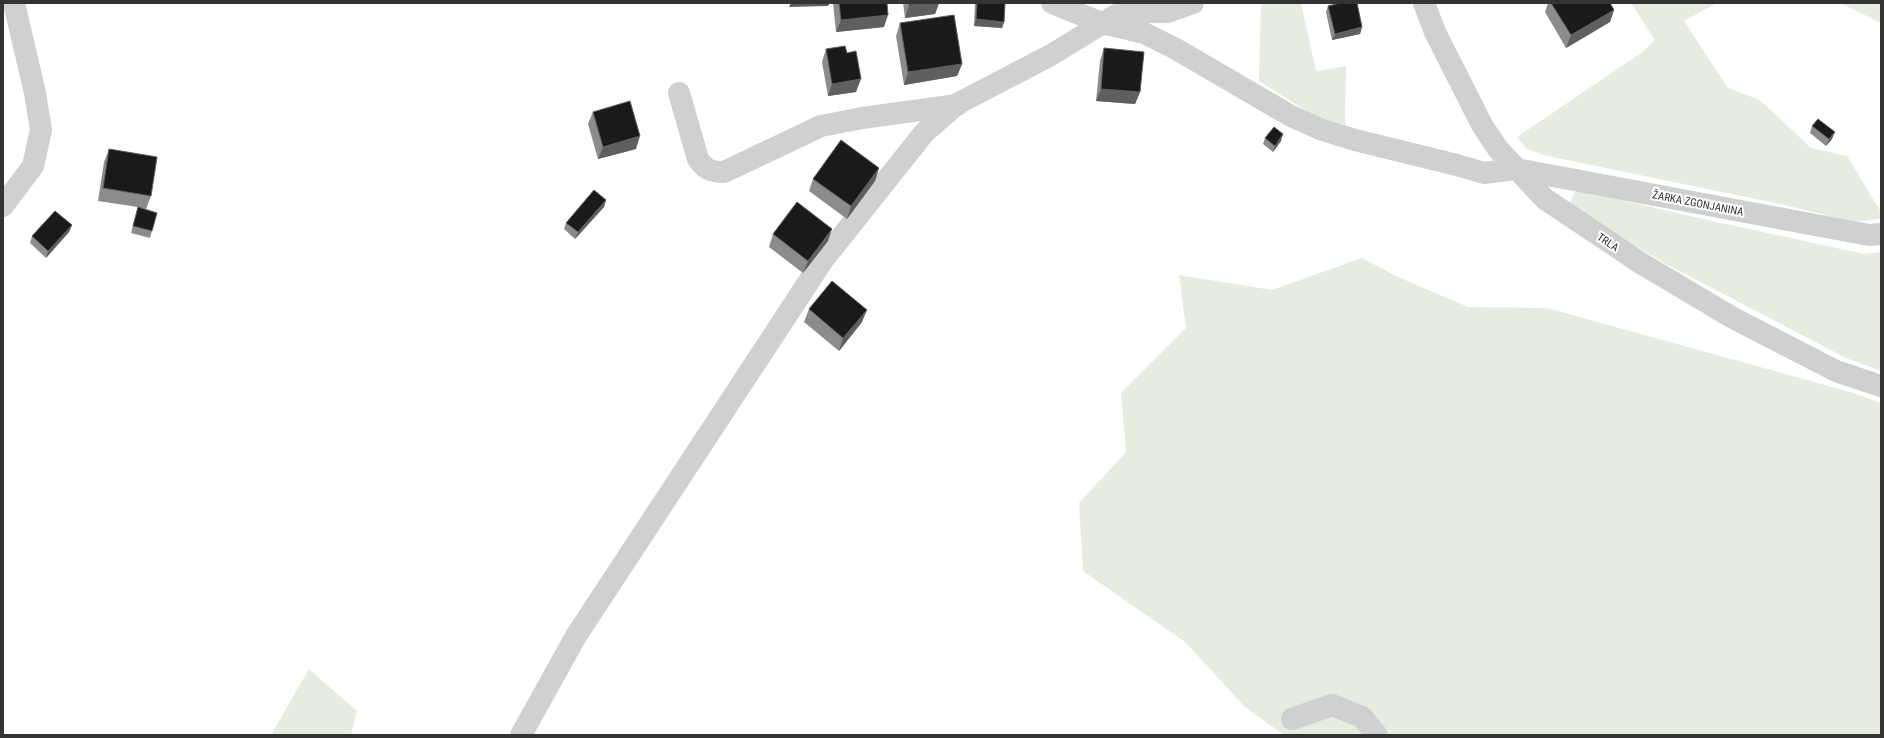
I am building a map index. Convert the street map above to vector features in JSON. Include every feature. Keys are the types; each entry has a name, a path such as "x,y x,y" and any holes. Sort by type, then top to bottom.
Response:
{"street":[{"path":"3,206 33,166 41,130 35,93 14,3"},
{"name":"ŽARKA ZGONJANINA","path":"1052,3 1102,23 1144,33 1176,49 1291,116 1320,129 1355,140 1484,173 1516,169 1869,235 1881,234"},
{"path":"521,735 576,636 824,260 924,133 957,104 1051,55 1116,15 1135,12 1168,12 1192,3"},
{"name":"TRLA","path":"1424,3 1435,32 1482,125 1498,149 1545,199 1619,249 1733,318 1836,371 1881,386"},
{"path":"679,93 698,159 703,167 712,172 724,172 821,126 862,118 957,104"},
{"path":"1292,719 1332,706 1362,717 1377,735"}],"shaded area":[{"path":"1261,3 1301,3 1316,71 1346,66 1345,125 1311,114 1259,81"},
{"path":"1631,3 1717,3 1684,21 1728,88 1760,100 1811,148 1847,156 1881,212 1881,219 1854,222 1780,204 1543,155 1526,148 1517,137 1641,53 1655,40"},
{"path":"1840,3 1881,3 1881,23"},
{"path":"1576,189 1685,215 1864,254 1881,252 1881,371 1846,358 1666,264 1569,206"},
{"path":"1362,258 1396,276 1468,307 1547,308 1850,392 1881,403 1881,735 1284,735 1245,707 1185,642 1083,571 1079,503 1126,452 1121,393 1186,328 1179,275 1272,290"},
{"path":"309,669 357,711 351,735 271,735"}],"building":[{"path":"839,3 887,3 888,15 841,20"},
{"path":"909,3 929,3 909,5"},
{"path":"977,3 1005,3 1004,22 976,19"},
{"path":"1340,3 1357,3 1362,27 1335,34 1328,6"},
{"path":"1551,3 1610,3 1614,10 1571,35"},
{"path":"954,15 962,64 908,72 900,23"},
{"path":"845,46 847,53 856,51 861,79 832,84 826,49"},
{"path":"1104,48 1144,52 1140,92 1101,89"},
{"path":"630,101 640,136 603,147 593,112"},
{"path":"1818,119 1835,132 1829,139 1812,126"},
{"path":"1274,127 1283,134 1275,146 1265,138"},
{"path":"841,140 879,168 851,206 813,179"},
{"path":"109,149 157,157 151,196 103,188"},
{"path":"594,190 606,200 578,232 566,223"},
{"path":"797,202 832,229 808,261 773,234"},
{"path":"138,207 157,213 152,231 133,226"},
{"path":"55,211 72,225 48,251 32,236"},
{"path":"832,281 867,310 843,338 809,309"}]}
